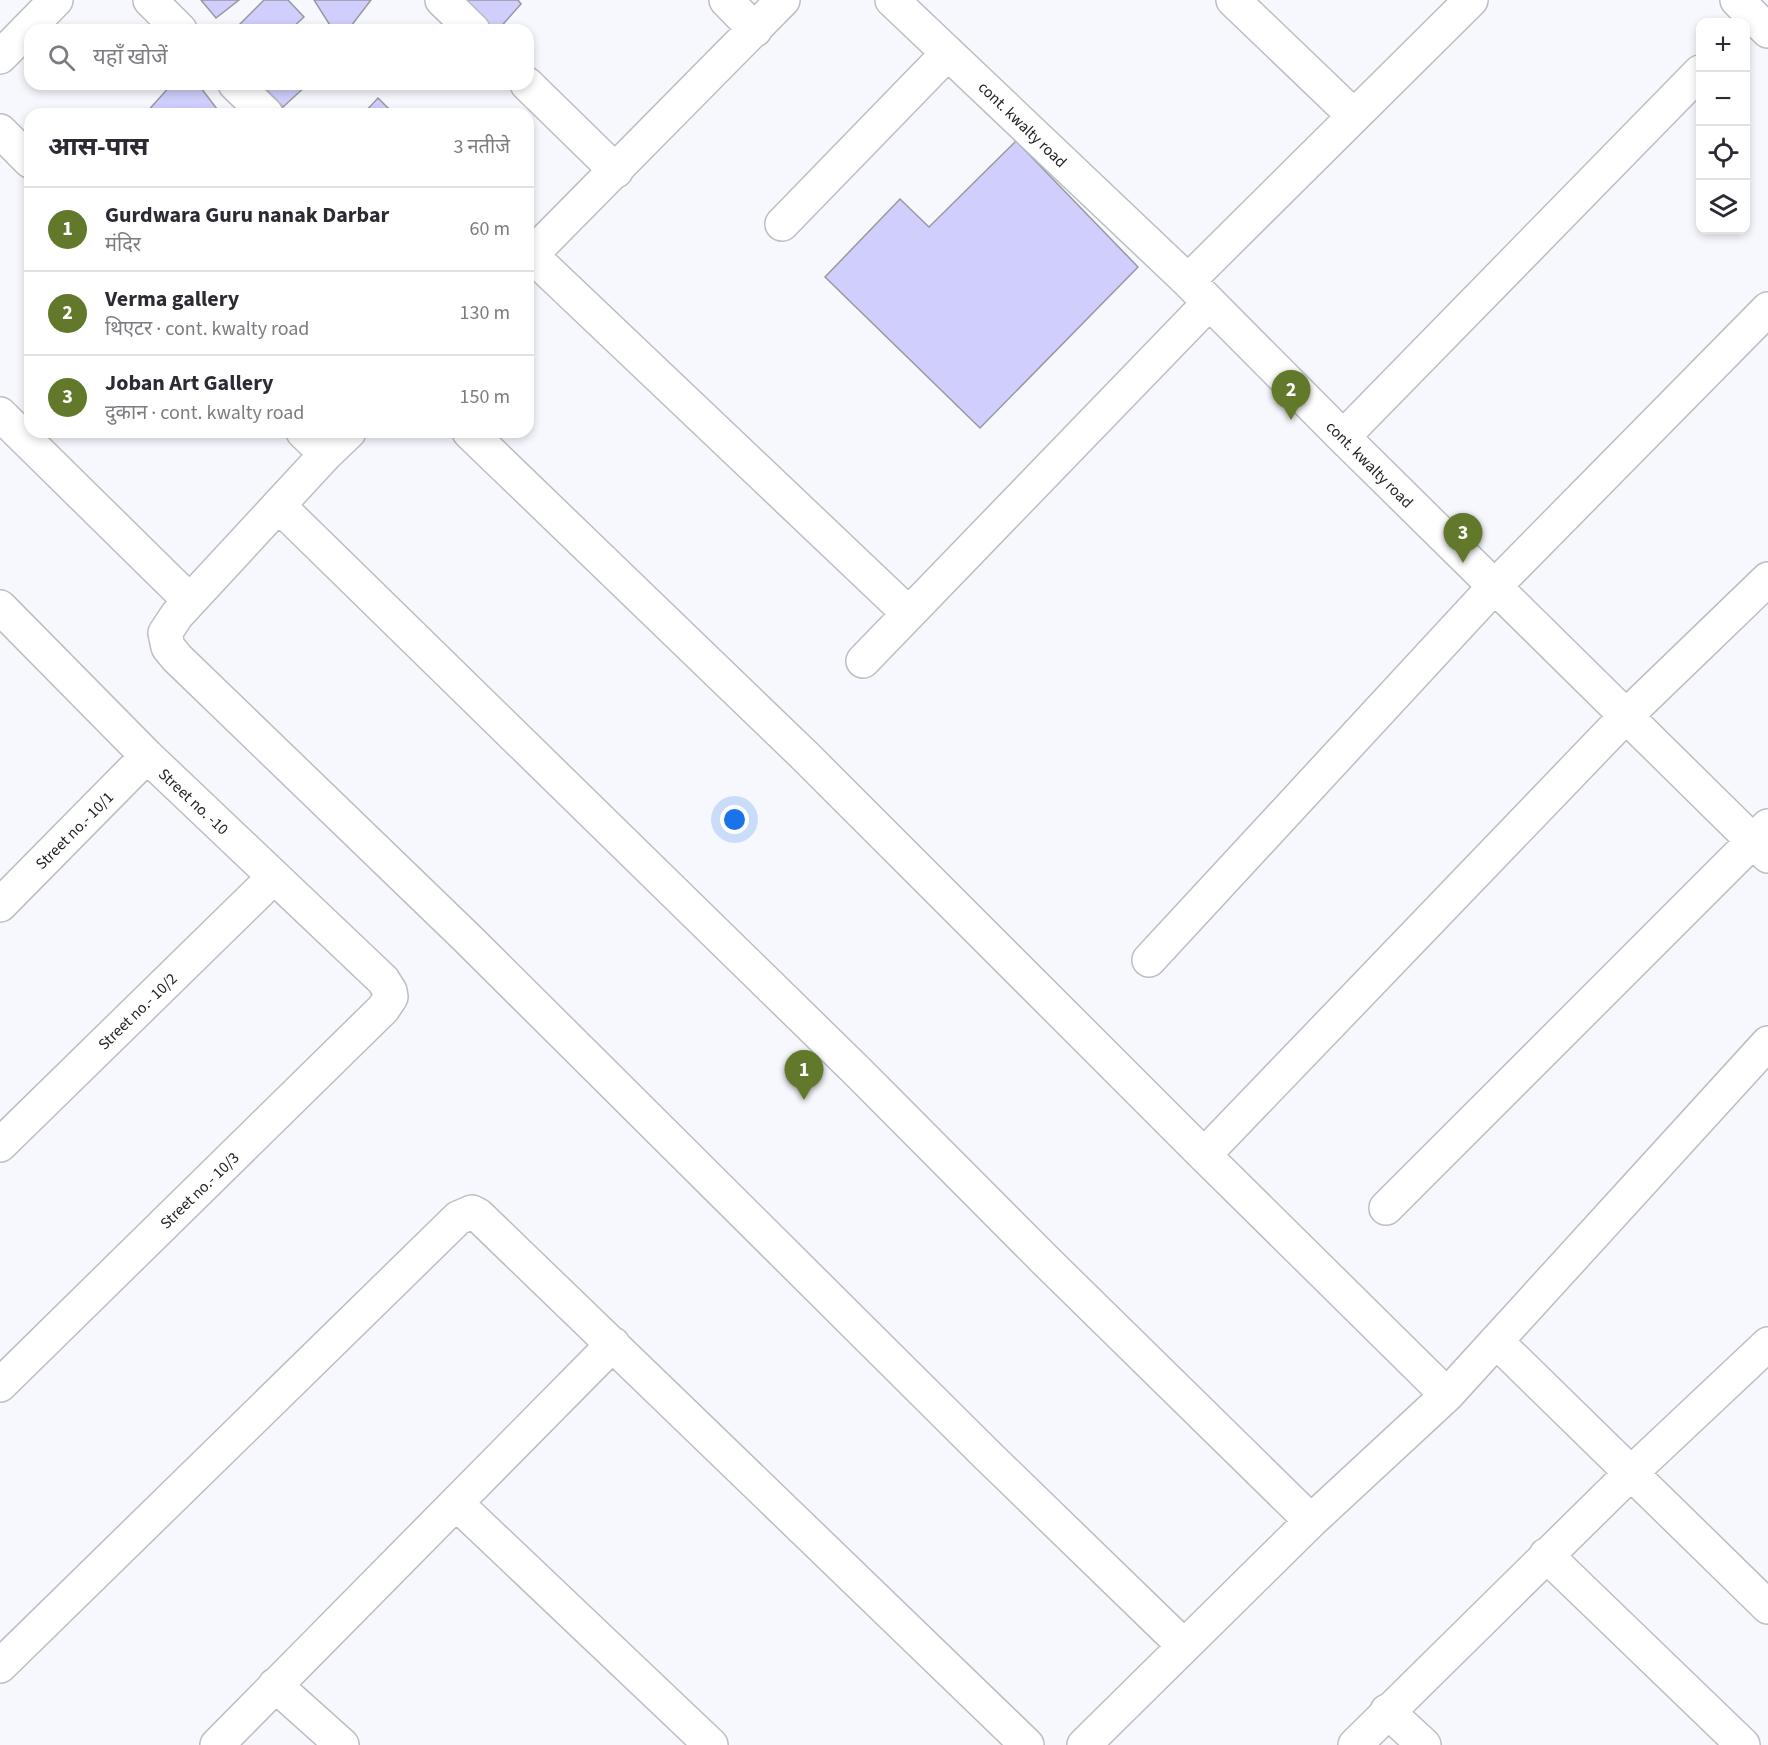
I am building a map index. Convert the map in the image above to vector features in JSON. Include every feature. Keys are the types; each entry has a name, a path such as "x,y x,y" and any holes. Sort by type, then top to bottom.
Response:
{"street":[{"path":"32,24 56,0"},
{"path":"150,0 174,24"},
{"path":"442,0 466,24"},
{"path":"726,0 755,30"},
{"path":"534,252 783,0"},
{"name":"cont. kwalty road","path":"892,0 1199,292 1625,717 1763,841"},
{"path":"1233,0 1354,116"},
{"path":"863,661 1199,292 1354,116 1471,0"},
{"path":"0,57 24,33"},
{"path":"782,224 948,53"},
{"path":"1343,437 1696,77"},
{"path":"241,90 260,108"},
{"path":"533,90 616,171"},
{"path":"0,131 24,155"},
{"path":"534,262 908,613"},
{"path":"1149,960 1494,587 1768,309"},
{"path":"0,414 24,438"},
{"path":"24,438 190,601"},
{"path":"331,438 315,443 279,506 170,623 165,633 168,647 467,938 1183,1645"},
{"path":"475,438 815,766 1447,1395"},
{"path":"279,506 858,1072 1045,1260 1311,1521"},
{"path":"1204,1155 1625,717 1768,579"},
{"name":"Street no. -10","path":"0,607 147,756 383,980 390,991"},
{"name":"Street no.- 10/1","path":"0,904 147,756"},
{"path":"1386,1208 1763,841"},
{"name":"Street no.- 10/2","path":"0,1145 274,877"},
{"name":"Street no.- 10/3","path":"0,1385 389,1003 390,991"},
{"path":"1084,1745 1311,1521 1447,1395 1768,1043"},
{"path":"0,1666 458,1218 472,1212 478,1215 613,1344 1027,1745"},
{"path":"1496,1341 1768,1607"},
{"path":"217,1745 613,1344"},
{"path":"1355,1745 1632,1472 1768,1344"},
{"path":"456,1503 711,1745"},
{"path":"1546,1556 1743,1745"},
{"path":"275,1685 342,1745"},
{"path":"1387,1711 1424,1745"}],"building":[{"path":"201,0 239,0 216,18"},
{"path":"264,0 288,0 304,17 296,24 240,24"},
{"path":"314,0 371,0 353,24 329,24"},
{"path":"463,0 518,0 521,4 503,24 483,24"},
{"path":"167,90 203,90 216,108 150,108"},
{"path":"267,90 301,90 283,107"},
{"path":"378,98 388,108 369,108"},
{"path":"1016,141 1138,267 980,428 825,277 900,199 929,227"}],"place":[{"name":"Verma gallery","path":"1291,420"},
{"name":"Joban Art Gallery","path":"1463,563"},
{"name":"Gurdwara Guru nanak Darbar","path":"804,1100"}]}
